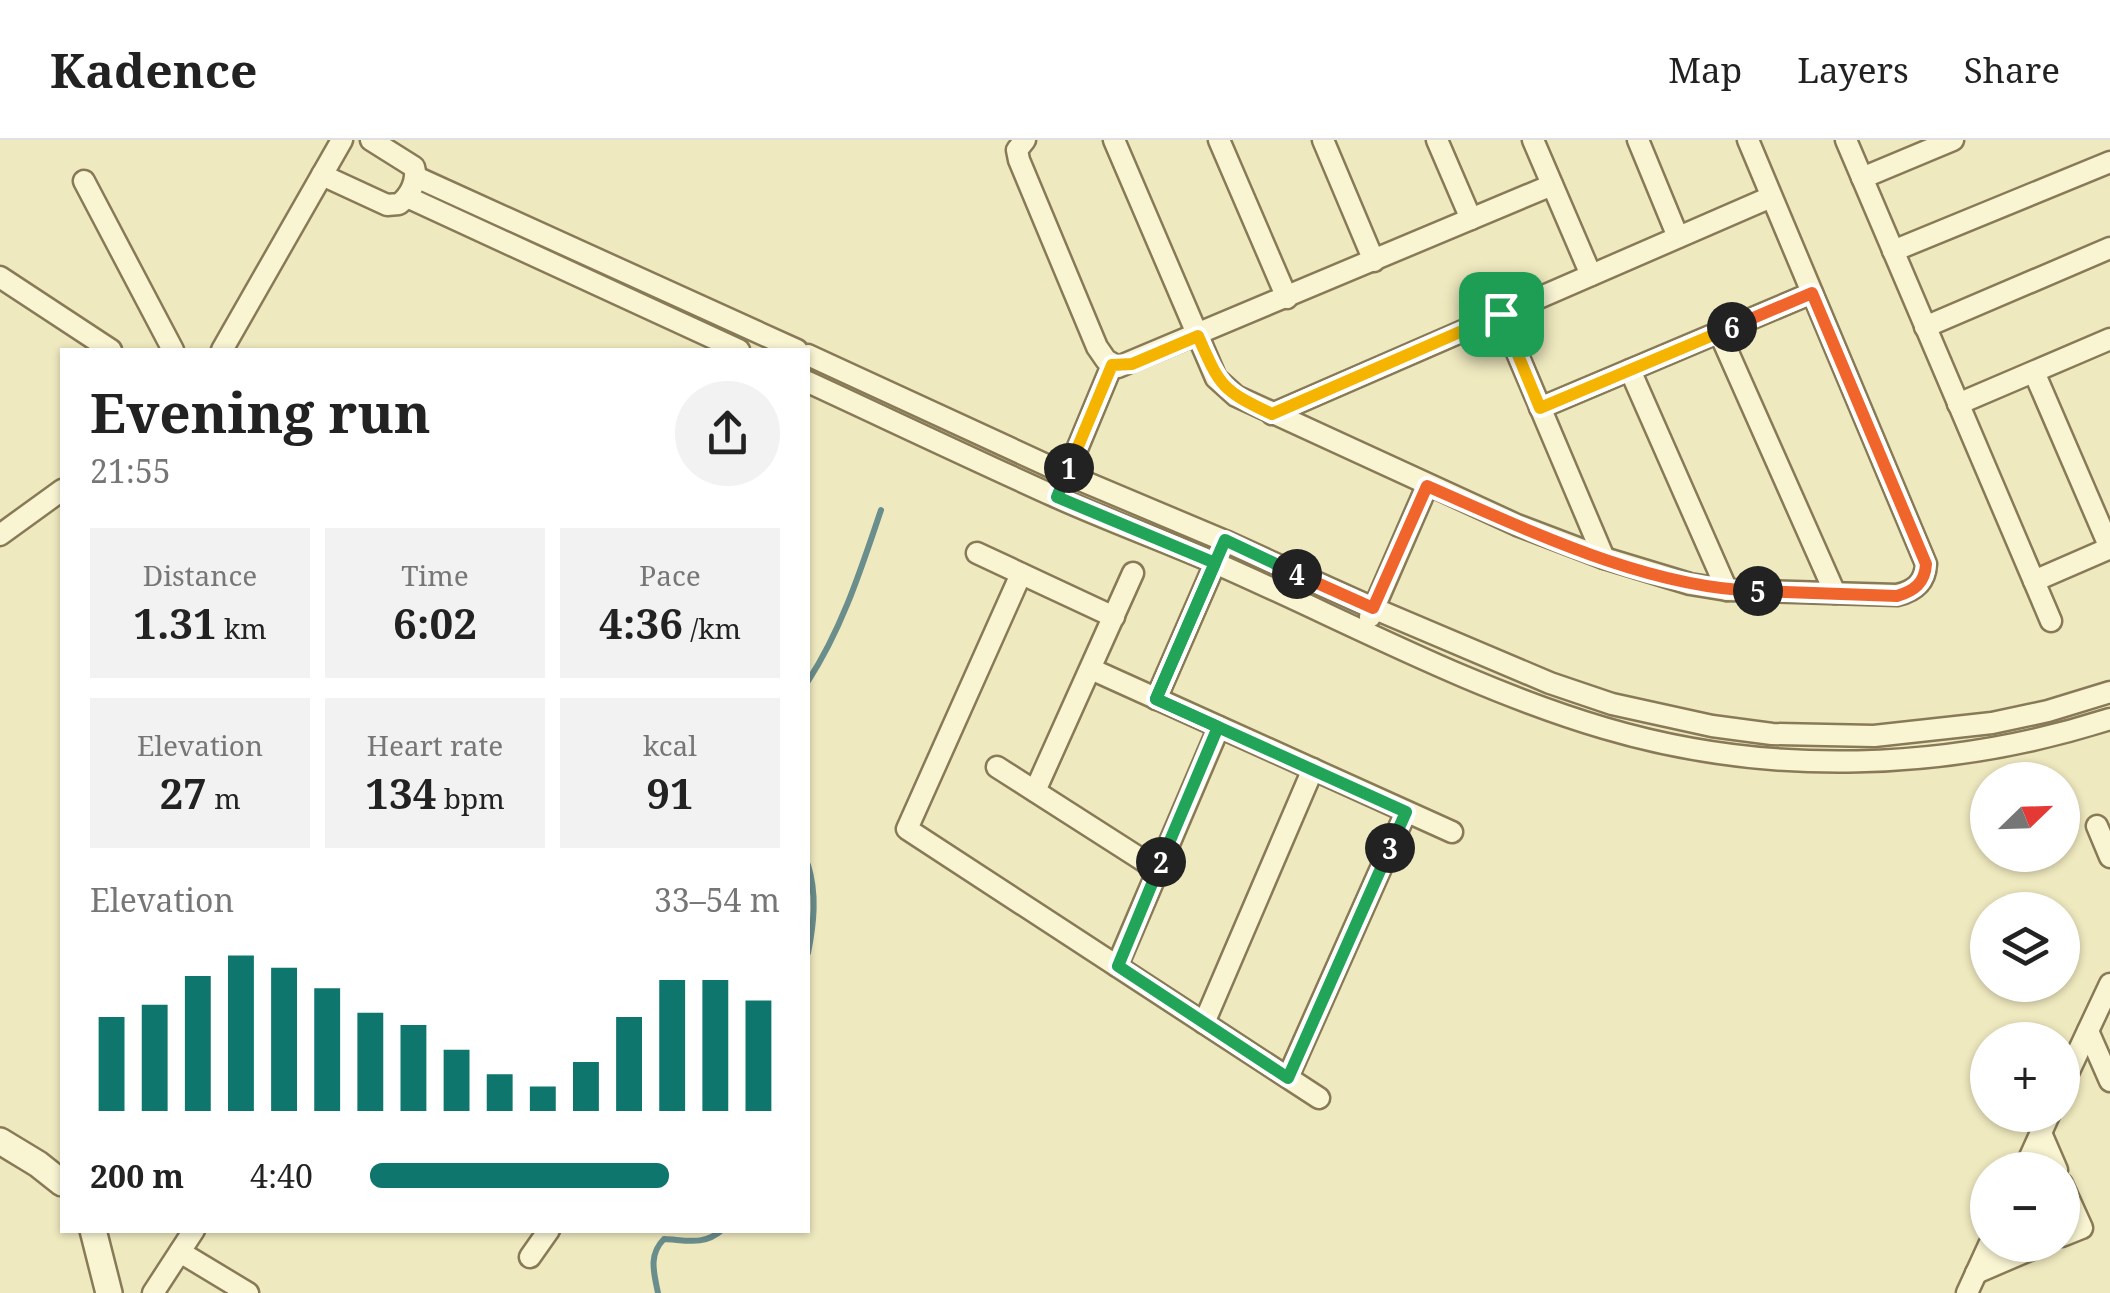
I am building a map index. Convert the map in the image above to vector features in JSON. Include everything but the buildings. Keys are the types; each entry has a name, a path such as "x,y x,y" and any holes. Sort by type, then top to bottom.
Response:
{"street":[{"path":"223,348 342,140"},
{"path":"322,175 390,206 400,204 411,187 412,164 371,140"},
{"path":"1025,140 1018,146 1019,160 1097,346 1112,365"},
{"path":"1114,140 1220,384 1236,396 1517,525 1604,558 1690,584 1727,590 1897,596 1908,593 1922,580 1926,564 1748,140"},
{"path":"1219,140 1287,298"},
{"path":"1323,140 1374,261"},
{"path":"1438,140 1470,219"},
{"path":"1533,140 1590,276"},
{"path":"1638,140 1678,238"},
{"path":"1846,140 2051,621"},
{"path":"1862,178 1939,143"},
{"path":"1893,251 2110,162"},
{"path":"84,181 172,348"},
{"path":"1112,365 1132,364 1552,184"},
{"path":"411,187 735,348"},
{"path":"411,187 792,348"},
{"path":"1272,414 1772,197"},
{"path":"1925,327 2110,248"},
{"path":"0,277 108,348"},
{"path":"1540,408 1812,293"},
{"path":"1501,314 1604,558"},
{"path":"1719,332 1835,594"},
{"path":"1958,404 2110,340"},
{"path":"810,356 1066,474 1225,540 1373,608 1612,704 1712,726 1824,736 1939,730 2020,717 2110,692"},
{"path":"1057,497 1112,365"},
{"path":"1630,370 1727,590"},
{"path":"2034,372 2110,548 2034,581"},
{"path":"810,383 1363,632 1604,728 1708,751 1823,762 1940,756 2026,742 2110,719"},
{"path":"1363,632 1427,486"},
{"path":"0,535 60,491"},
{"path":"1156,699 1225,540"},
{"path":"977,554 1114,618"},
{"path":"1021,574 907,829 1319,1098"},
{"path":"1035,791 1133,574"},
{"path":"1091,669 1452,832"},
{"path":"1708,751 1712,726"},
{"path":"1118,966 1218,727"},
{"path":"1939,730 1940,756"},
{"path":"997,767 1158,870"},
{"path":"1204,1023 1313,770"},
{"path":"1288,1078 1406,812"},
{"path":"2096,826 2110,857"},
{"path":"2080,1047 2110,984"},
{"path":"2088,1030 2110,1081"},
{"path":"0,1141 60,1181"},
{"path":"94,1233 109,1293"},
{"path":"153,1293 192,1233"},
{"path":"530,1258 547,1233"},
{"path":"180,1252 248,1293"},
{"path":"1967,1293 1981,1262"},
{"path":"1976,1273 2002,1262"}],"waterway":[{"path":"810,678 841,620 881,510"},
{"path":"810,874 814,909 810,942"},
{"path":"658,1293 654,1258 664,1239 702,1240 718,1233"}],"route":[{"path":"1501,314 1272,414 1231,394 1220,384 1198,336 1132,364 1112,365 1057,497 1215,563 1156,699 1218,727 1118,966 1288,1078 1406,812 1218,727 1156,699 1225,540 1373,608 1427,486 1604,558 1706,588 1897,596 1916,588 1926,573 1922,554 1812,293 1540,408 1501,314"}]}
